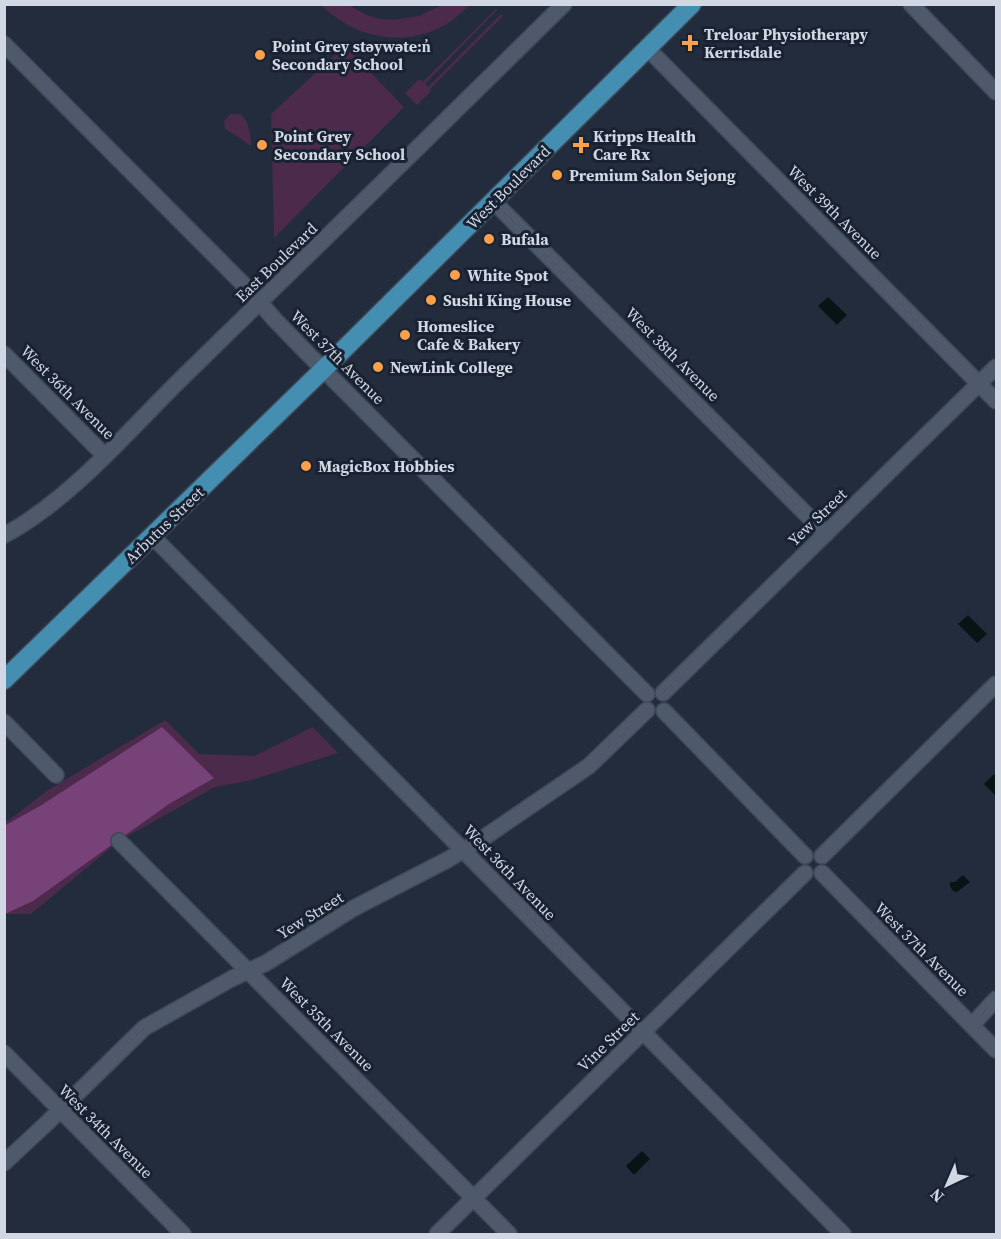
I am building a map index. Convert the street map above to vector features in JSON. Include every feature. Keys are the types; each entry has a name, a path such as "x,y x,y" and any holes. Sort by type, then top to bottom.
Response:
{"main road":[{"name":"West Boulevard","path":"324,369 692,4"},
{"name":"Arbutus Street","path":"4,680 324,369"}],"street":[{"name":"East Boulevard","path":"4,535 20,527 68,491 105,456 564,4"},
{"path":"911,4 996,92"},
{"name":"West 37th Avenue","path":"4,44 648,694"},
{"name":"West 39th Avenue","path":"648,49 996,401"},
{"name":"West 38th Avenue","path":"494,201 826,534"},
{"name":"West 36th Avenue","path":"4,354 105,456"},
{"name":"Yew Street","path":"663,693 996,367"},
{"name":"West 36th Avenue","path":"152,536 843,1234"},
{"path":"822,856 996,684"},
{"path":"655,691 663,693 668,702 664,711 655,714 647,710 644,702 648,694 655,691"},
{"name":"Yew Street","path":"4,1163 144,1028 231,979 266,963 354,908 464,850 589,766 647,710"},
{"path":"664,711 805,856"},
{"path":"4,722 56,775"},
{"name":"West 35th Avenue","path":"119,841 509,1234"},
{"path":"805,856 813,853 822,856"},
{"path":"805,856 802,865 805,873 814,877 822,873 825,865 822,856"},
{"name":"Vine Street","path":"437,1234 805,873"},
{"name":"West 37th Avenue","path":"822,873 996,1050"},
{"path":"972,1025 996,999"},
{"name":"West 34th Avenue","path":"4,1053 183,1234"}],"shaded area":[{"path":"321,5 349,5 367,15 392,20 419,16 442,5 470,5 453,20 436,29 401,38 367,33 335,17"},
{"path":"496,9 425,84 428,87 501,14 503,16 417,105 405,93 419,79 423,82"},
{"path":"345,46 404,107 274,238 271,114"},
{"path":"230,114 239,114 244,117 249,129 251,145 225,128 224,121"},
{"path":"828,297 847,315 837,325 818,306"},
{"path":"968,615 987,634 977,643 958,624"},
{"path":"165,720 199,754 254,756 313,727 338,753 252,780 215,787 119,841 31,914 5,914 4,821 9,820 48,790"},
{"path":"162,727 214,778 169,804 33,901 5,914 4,826 40,806"},
{"path":"994,774 996,777 996,796 984,784"},
{"path":"963,875 970,882 957,892 953,891 950,882 955,882"},
{"path":"642,1151 650,1159 634,1175 626,1166"}],"place":[{"name":"Treloar Physiotherapy Kerrisdale","path":"690,43"},
{"name":"Point Grey stəywəte:n̓ Secondary School","path":"260,55"},
{"name":"Point Grey Secondary School","path":"262,145"},
{"name":"Kripps Health Care Rx","path":"581,145"},
{"name":"Premium Salon Sejong","path":"557,175"},
{"name":"Bufala","path":"489,239"},
{"name":"White Spot","path":"455,275"},
{"name":"Sushi King House","path":"431,300"},
{"name":"Homeslice Cafe & Bakery","path":"405,335"},
{"name":"NewLink College","path":"378,367"},
{"name":"MagicBox Hobbies","path":"306,466"}]}
